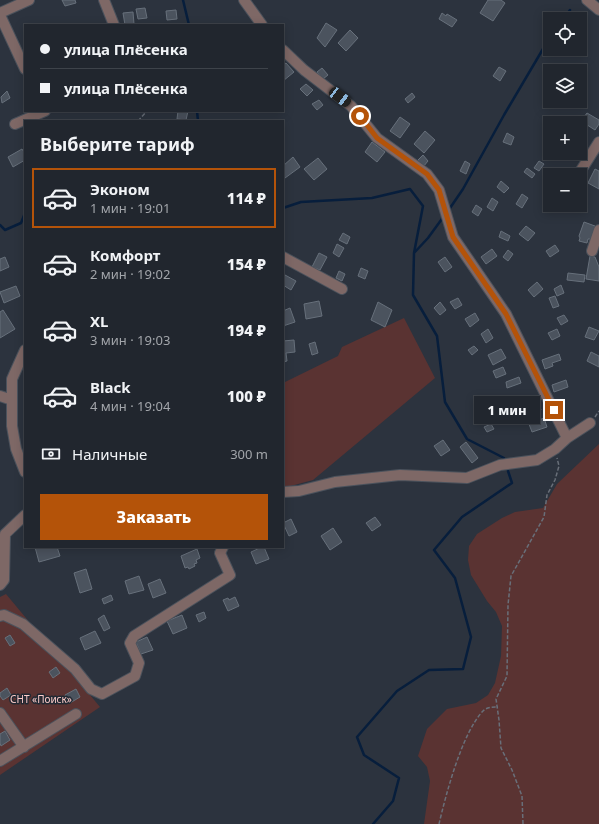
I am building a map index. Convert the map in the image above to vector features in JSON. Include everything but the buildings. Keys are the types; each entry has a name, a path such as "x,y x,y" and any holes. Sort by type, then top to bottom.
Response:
{"street":[{"path":"24,67 0,14 29,0"},
{"path":"104,0 114,24"},
{"path":"244,0 261,24"},
{"path":"587,0 599,10"},
{"path":"284,51 304,70 351,106 377,138 427,174 439,190 453,237 506,314 567,438"},
{"path":"24,120 43,112"},
{"path":"15,124 24,120"},
{"path":"582,168 599,142"},
{"path":"592,251 599,230"},
{"path":"284,258 342,289"},
{"path":"24,352 12,379 12,426 16,449 24,469"},
{"path":"0,396 12,400"},
{"path":"284,492 299,491 335,482 400,475 467,478 500,465 536,460 555,449 567,438 590,423"},
{"path":"0,585 4,580 5,534 24,516"},
{"path":"0,616 4,616 23,624 74,669 91,689 102,694 135,676 139,663 130,643 134,636 230,575 220,553 222,548"},
{"path":"0,713 24,747"},
{"path":"0,761 76,714"}],"path":[{"path":"139,120 146,112"},
{"path":"523,824 522,796 512,770 501,748 496,699 507,676 508,605 511,576 544,517 547,495 555,480 559,466 555,449"},
{"path":"439,824 446,795 468,737 483,711 490,707 498,707"}],"green space":[{"path":"404,318 435,378 313,480 284,488 284,383 338,356 342,347"},
{"path":"599,444 599,824 424,824 430,781 427,767 418,756 427,729 447,709 476,703 488,695 495,683 501,656 502,626 496,612 487,601 471,575 468,560 469,546 477,534 502,518 515,512 543,508 557,484"},
{"name":"СНТ «Поиск»","path":"6,594 100,707 0,775 0,597"}],"waterway":[{"path":"183,0 189,24"},
{"path":"448,211 463,189 543,49"},
{"path":"197,112 198,120"},
{"path":"284,208 301,202 372,198 410,189 423,206 414,253 413,295 437,336 445,402 467,439 504,458"},
{"path":"0,225 5,230 21,223 24,216"},
{"path":"414,253 428,238 444,216"},
{"path":"373,824 393,801 399,778 364,755 357,737 397,691 429,670 463,669 471,637 455,578 434,550 462,517 512,483 508,471"}],"route":[{"path":"360,116 377,138 427,174 439,190 453,237 506,314 554,410"}]}
